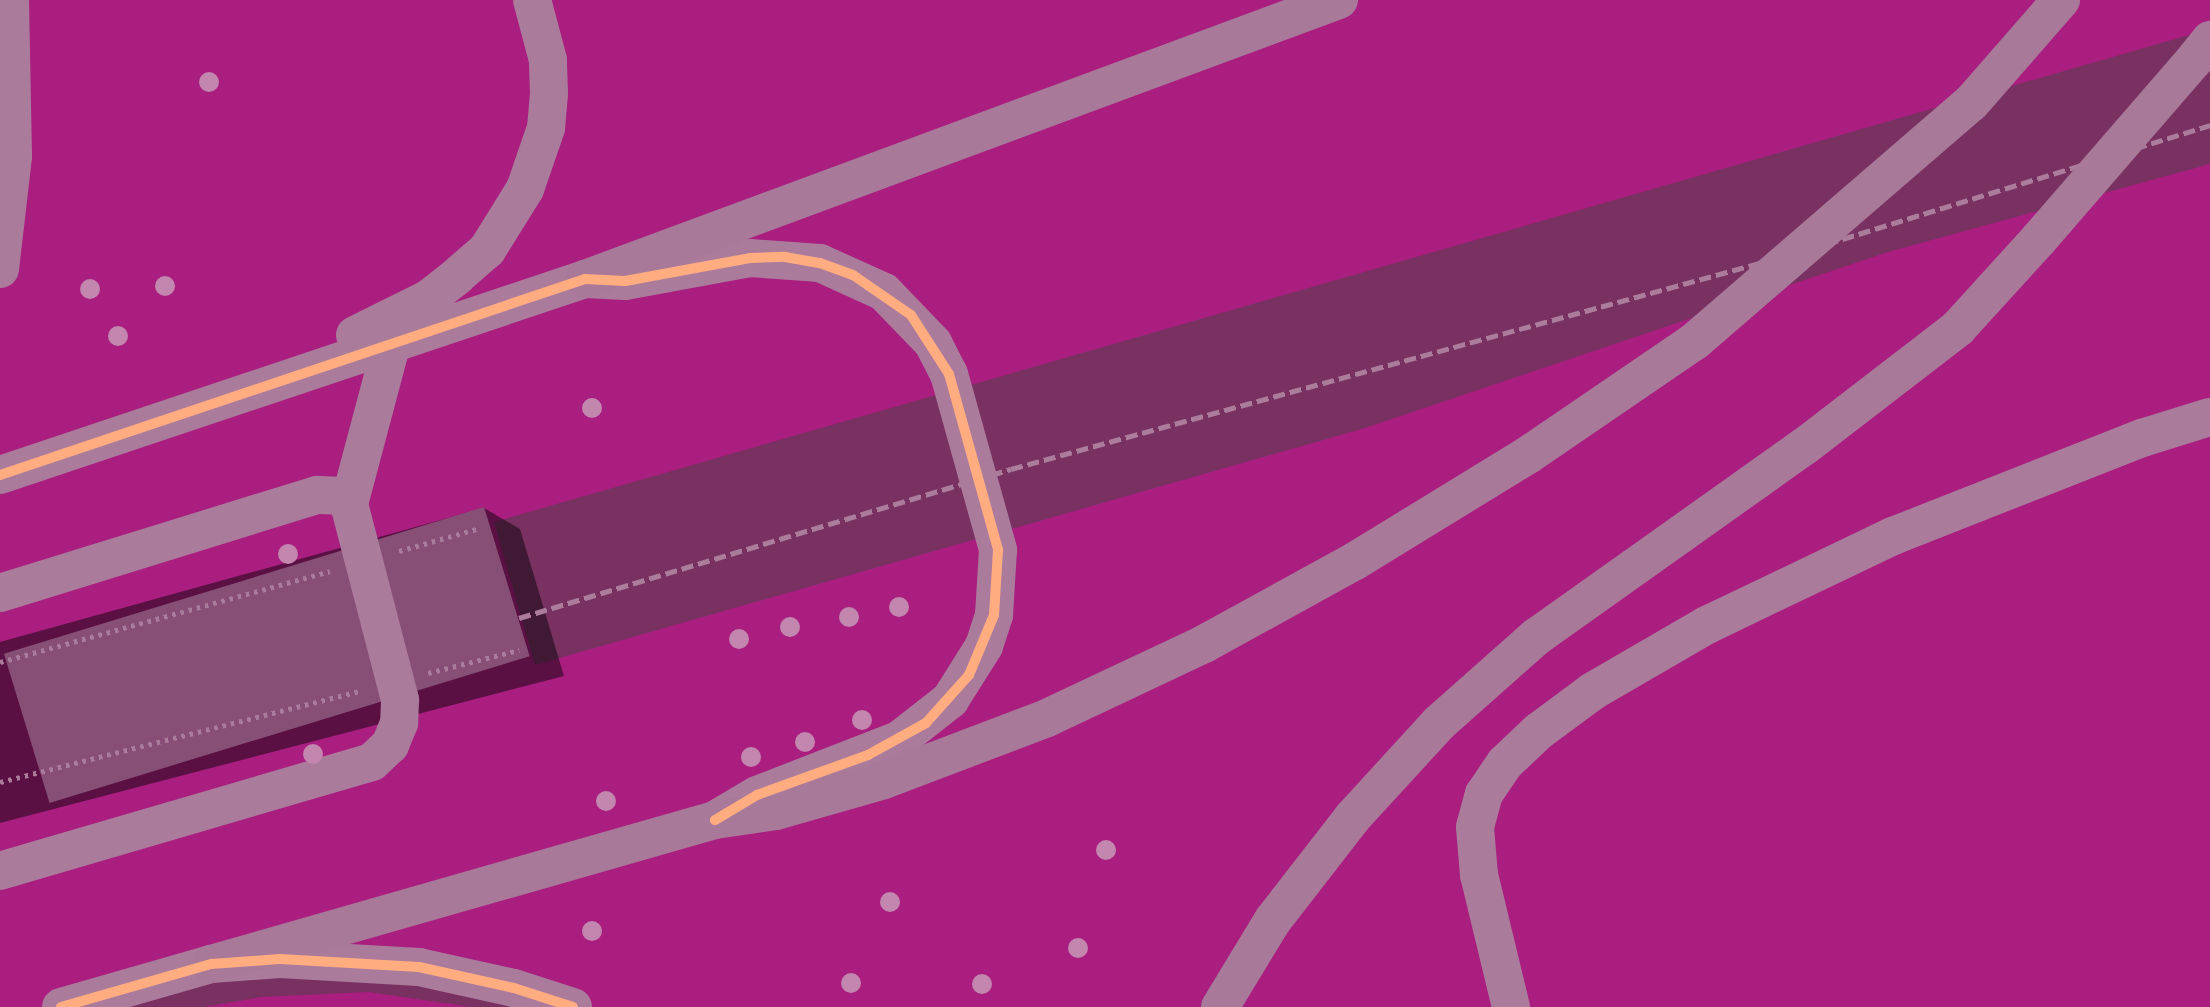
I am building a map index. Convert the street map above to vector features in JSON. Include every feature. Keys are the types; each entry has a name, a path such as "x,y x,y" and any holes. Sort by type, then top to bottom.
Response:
{"main road":[{"path":"585,279 1339,0"},
{"path":"211,964 715,820 776,811 884,780 1047,718 1204,644 1442,510 1695,341 1971,103 2061,0"},
{"path":"1220,1007 1273,920 1344,828 1439,723 1536,637 1805,446 1958,328 2039,239 2202,50"}],"street":[{"path":"0,269 13,156 10,0"},
{"path":"276,385 338,344 428,299 487,250 509,221 525,189 546,128 548,60 532,0"},
{"path":"0,475 276,385 585,279 625,281 750,258 820,262 884,292 933,343 949,374 998,550 996,604 985,646 950,700 899,740 757,795 715,820"},
{"path":"0,871 350,771 372,762 390,746 399,723 400,699 349,504 391,346"},
{"path":"1511,1007 1479,875 1475,827 1484,794 1505,763 1539,731 1594,691 1707,625 1893,536 2142,438 2210,417"},
{"path":"0,593 317,495 340,496 349,504"},
{"path":"61,1007 211,964 294,960 419,967 514,988 573,1007"}],"path":[{"path":"397,551 477,529"},
{"path":"0,662 343,567"},
{"path":"426,674 519,650"},
{"path":"0,782 372,687"}],"shaded area":[{"path":"0,0 2210,0 2210,29 494,522 535,665 1365,428 1888,252 2210,164 2210,1007 576,1007 308,961 90,1007 0,1007"},
{"path":"368,992 472,1007 204,1007 261,997"}],"building":[{"path":"484,507 530,656 50,803 4,654"}],"railway":[{"path":"519,618 1011,469 1810,249 2210,125"}],"cycle path":[{"path":"0,475 585,279 625,281 750,258 785,257 820,263 853,275 911,315 949,374 998,550 994,615 969,675 926,723 868,755 757,795 715,820"},
{"path":"61,1007 211,964 280,959 419,967 514,988 573,1007"}]}
